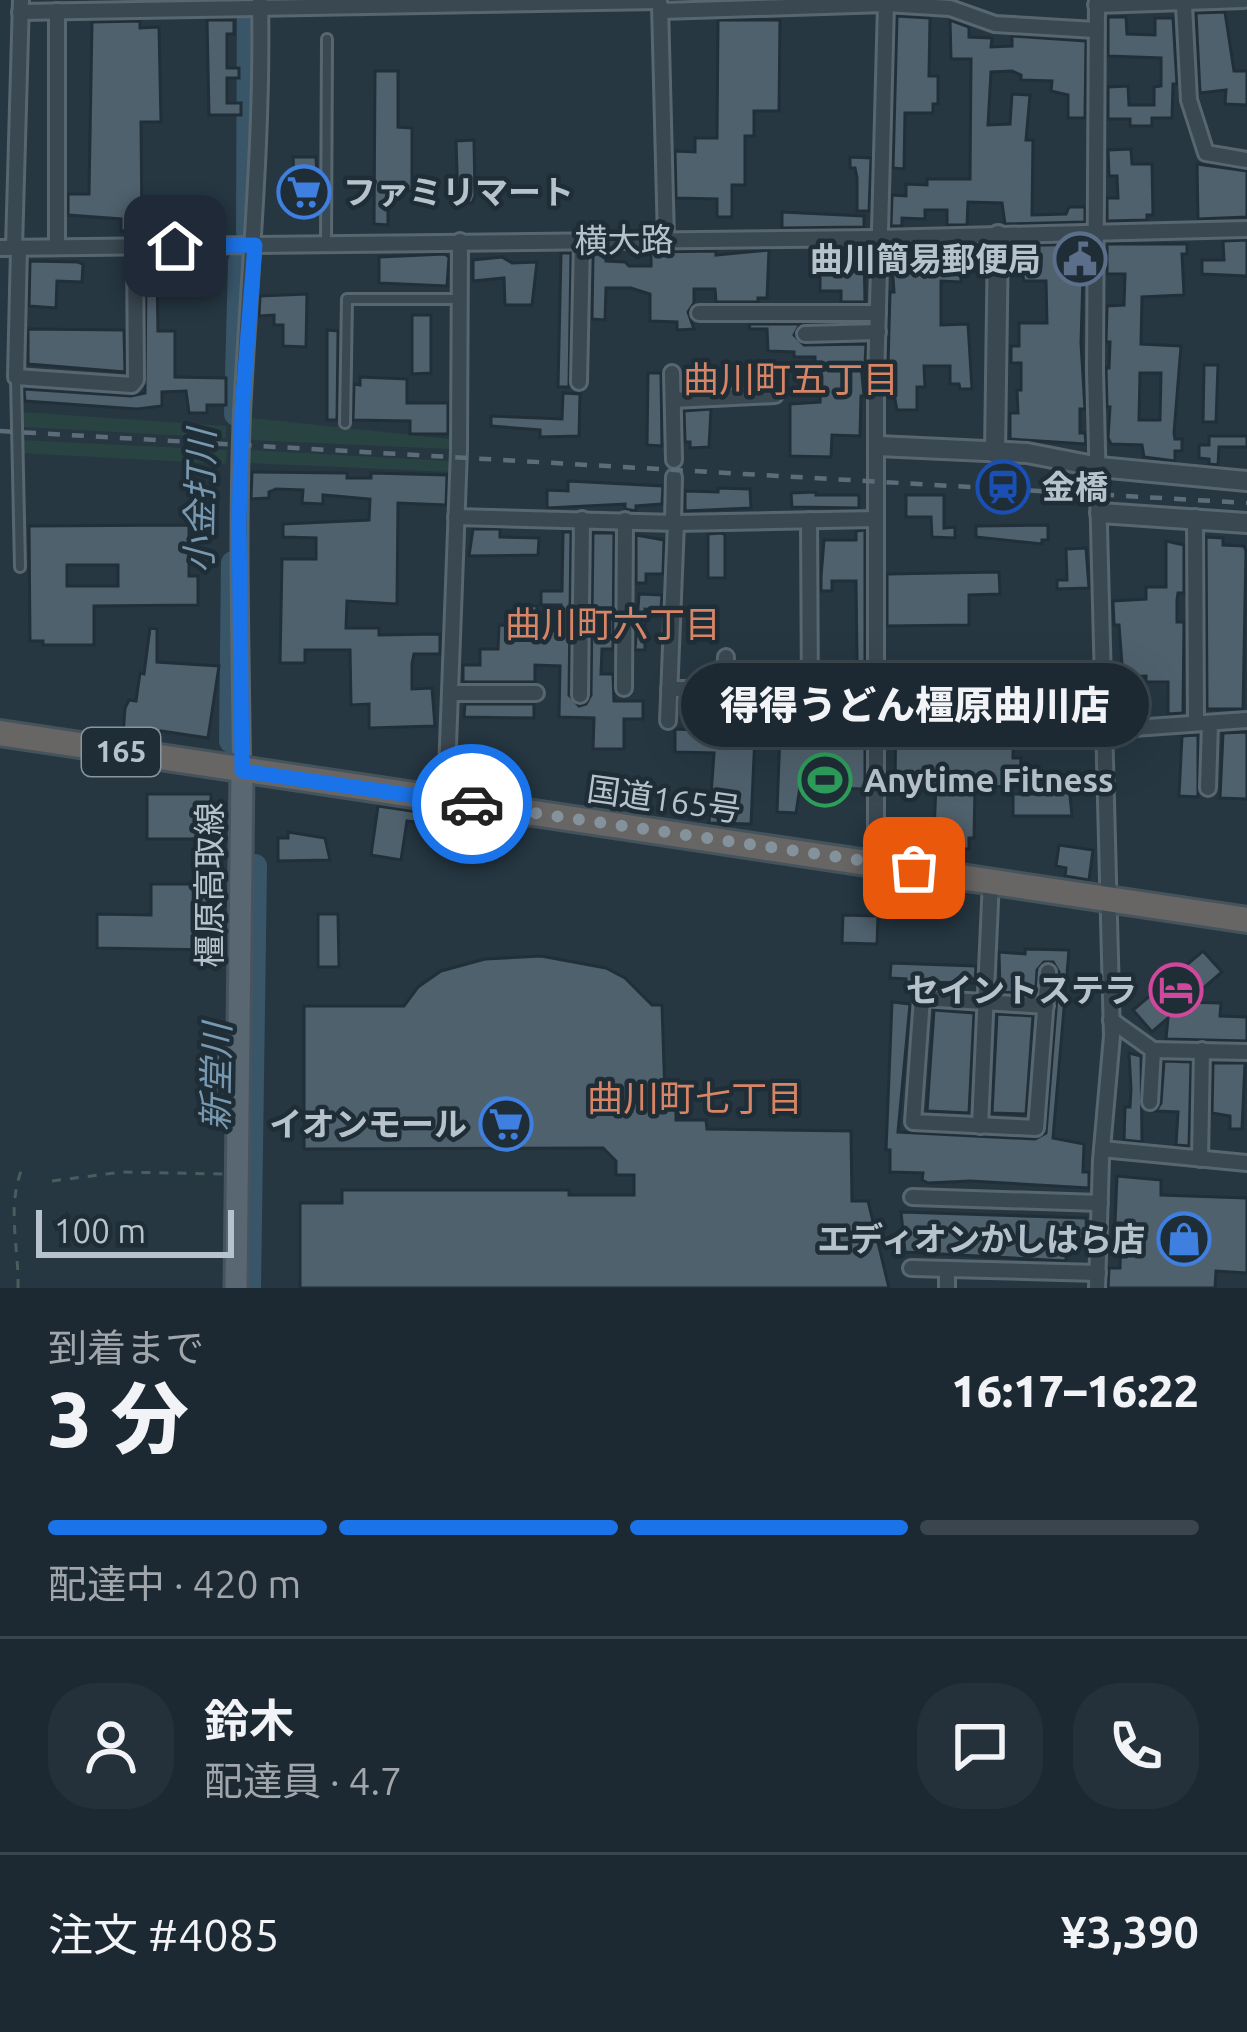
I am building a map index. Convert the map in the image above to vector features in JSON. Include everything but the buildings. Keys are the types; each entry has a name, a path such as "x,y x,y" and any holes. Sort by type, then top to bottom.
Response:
{"highway":[{"name":"国道165号","path":"0,733 1247,920"}],"main road":[{"name":"橿原高取線","path":"236,1288 242,771"}],"street":[{"path":"911,1268 1097,1281 1111,1020 1099,467 1097,2 1184,5 1244,0"},
{"path":"135,246 136,380 132,385 16,377 11,248 21,6 57,11 261,4 886,4 950,8 995,24 1095,30"},
{"path":"242,771 239,523 255,245 261,4"},
{"path":"660,4 666,240"},
{"path":"876,862 878,238 886,4"},
{"path":"1184,5 1190,100 1206,153 1247,160"},
{"path":"57,11 57,247"},
{"name":"横大路","path":"11,248 1247,229"},
{"path":"995,453 998,236"},
{"path":"579,382 582,241"},
{"path":"446,800 460,242"},
{"path":"699,313 878,313"},
{"path":"805,334 878,332"},
{"path":"672,373 674,460"},
{"path":"673,400 775,395"},
{"path":"878,446 1049,456 1099,467 1247,481"},
{"path":"668,721 674,477"},
{"path":"1100,513 1247,523"},
{"path":"456,517 674,523 875,518"},
{"path":"1196,517 1208,788"},
{"path":"580,695 582,518"},
{"path":"624,688 626,520"},
{"path":"809,520 810,700"},
{"path":"669,689 724,689 726,657"},
{"path":"450,693 536,693"},
{"path":"1106,730 1247,720"},
{"path":"980,1126 991,880"},
{"path":"1046,1006 922,998 913,1122 1036,1128 1046,1006 1048,972"},
{"path":"1111,1020 1153,1050 1247,1052"},
{"path":"1150,1102 1153,1050"},
{"path":"1200,1160 1202,1050"},
{"path":"1102,1149 1247,1163"},
{"path":"912,1197 1100,1202"},
{"path":"946,1269 947,1288"}],"lane":[{"path":"326,244 327,39"},
{"path":"345,423 347,298 460,298"},
{"path":"16,377 20,567"}],"path":[{"path":"18,1288 12,1222 21,1171"},
{"path":"52,1181 122,1172 238,1174"}],"green space":[{"path":"23,412 226,426 226,438 23,427"},
{"path":"251,418 450,439 450,449 251,440"},
{"path":"21,440 227,450 226,464 20,453"},
{"path":"250,450 450,461 450,472 250,463"}],"waterway":[{"name":"小金打川","path":"248,231 249,0"},
{"name":"小金打川","path":"236,414 240,262"},
{"name":"小金打川","path":"231,741 233,563"},
{"name":"新堂川","path":"249,1288 255,866"}],"railway":[{"path":"0,431 1247,503"}],"way so far":[{"path":"472,804 914,868"}],"place":[{"name":"ファミリマート","path":"304,192"},
{"name":"曲川簡易郵便局","path":"1080,259"},
{"name":"金橋","path":"1003,487"},
{"name":"Anytime Fitness","path":"825,780"},
{"name":"得得うどん橿原曲川店","path":"914,868"},
{"name":"セイントステラ","path":"1176,990"},
{"name":"イオンモール","path":"506,1124"},
{"name":"エディオンかしはら店","path":"1184,1239"}],"district":[{"name":"曲川町五丁目","path":"791,379"},
{"name":"曲川町六丁目","path":"613,624"},
{"name":"曲川町七丁目","path":"695,1098"}],"route":[{"path":"175,246 255,245 239,523 242,771 472,804"}]}
